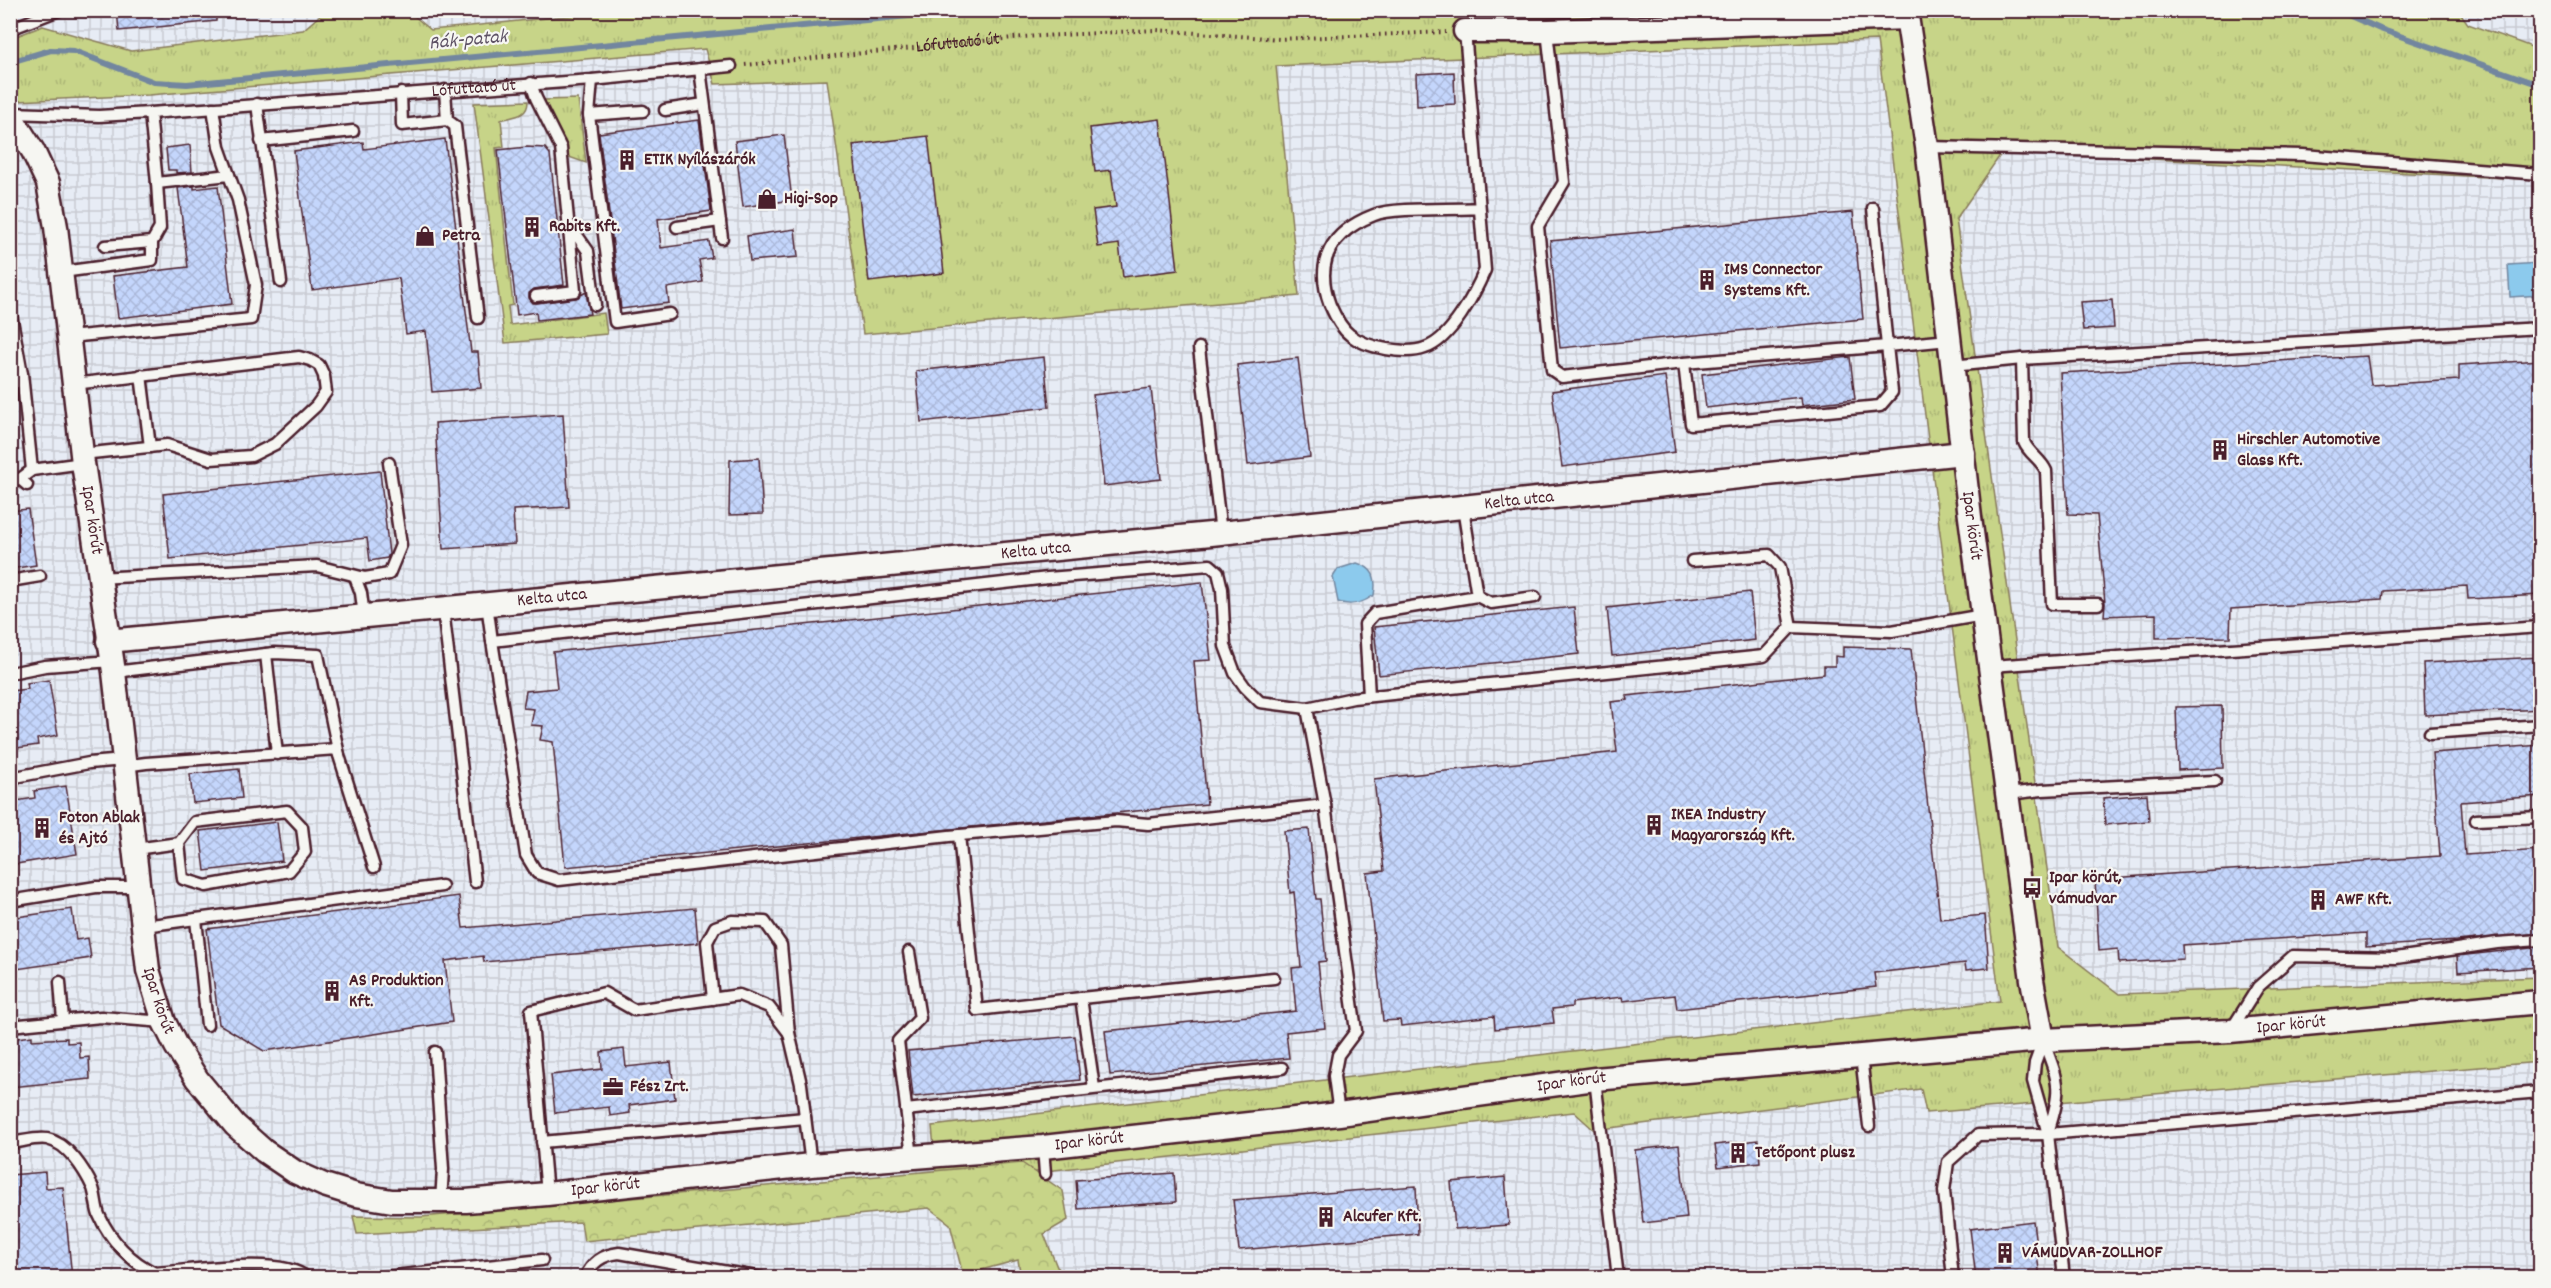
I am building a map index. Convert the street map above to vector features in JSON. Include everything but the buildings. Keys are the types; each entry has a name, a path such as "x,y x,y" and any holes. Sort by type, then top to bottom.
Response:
{"street":[{"path":"1465,31 1547,31 1907,14"},
{"name":"Ipar körút","path":"1907,14 1926,147 1983,615 2032,980 2043,1040"},
{"name":"Ipar körút","path":"10,114 33,151 48,183 62,272 82,458 111,658 140,887 148,970 164,1022 197,1079 235,1125 264,1151 295,1172 324,1185 356,1195 392,1201 441,1202 547,1194 811,1165 1043,1147 1339,1114 1595,1079 2043,1040 2230,1031 2541,1002"},
{"name":"Kelta utca","path":"111,658 364,616 1221,533 1963,453"}],"lane":[{"path":"10,29 58,10"},
{"path":"1465,31 1485,270 1472,299 1450,329 1427,348 1400,352 1373,345 1350,335 1333,312 1324,287 1323,263 1340,235 1353,225 1382,213 1479,208"},
{"path":"1547,31 1564,182 1538,226 1552,370 1562,377 1684,363 1948,340"},
{"name":"Lófuttató út","path":"10,114 99,116 150,113 592,80 731,66"},
{"path":"700,69 722,238"},
{"path":"592,80 589,115 615,321 670,314"},
{"path":"531,83 561,148 575,291 536,296"},
{"path":"445,90 447,120"},
{"path":"401,93 402,125 447,120 455,126 478,318"},
{"path":"257,104 281,282"},
{"path":"665,110 704,104"},
{"path":"69,337 251,319 256,285 238,200 219,147 213,108"},
{"path":"589,115 643,111"},
{"path":"62,272 152,260 152,242 160,228 150,113"},
{"path":"261,141 353,131"},
{"path":"1926,147 2303,155 2541,174"},
{"path":"157,183 229,175"},
{"path":"1684,363 1690,424 1880,406 1892,392 1873,208"},
{"path":"677,227 720,221"},
{"path":"568,224 588,251 595,305"},
{"path":"105,246 152,242"},
{"path":"10,309 22,374 32,470"},
{"path":"1952,366 2022,359 2541,328"},
{"path":"1199,348 1221,533"},
{"path":"19,481 32,470 82,458 150,447 167,446 211,459 251,456 275,444 316,406 326,392 324,376 319,365 299,357 74,384"},
{"path":"2022,359 2024,442 2046,471 2052,604 2098,604"},
{"path":"10,383 17,382 22,374"},
{"path":"141,375 150,447"},
{"path":"98,578 317,566 355,577 365,578 389,574 401,545 389,464"},
{"path":"1463,508 1477,596"},
{"path":"1692,561 1769,555 1780,567 1791,627"},
{"path":"492,641 1048,578 1210,565 1218,572 1222,589 1225,646 1235,673 1260,702 1306,708 1370,696 1764,656 1791,627 1892,631 1948,623 1983,615"},
{"path":"10,581 40,576"},
{"path":"355,577 361,593 364,616"},
{"path":"1370,696 1365,624 1375,613 1477,596 1491,603 1535,597"},
{"path":"487,604 526,855 537,873 558,880 959,835 1116,821 1148,824 1325,804"},
{"path":"443,609 475,882"},
{"path":"1991,666 2541,627"},
{"path":"266,654 277,754"},
{"path":"10,673 111,658 318,655 339,756"},
{"path":"1306,708 1325,804 1356,1031 1338,1055 1334,1076 1339,1114"},
{"path":"2430,733 2541,725"},
{"path":"10,778 89,763 146,763 337,749 374,867"},
{"path":"2008,794 2042,790 2216,781"},
{"path":"135,849 179,843 195,822 287,811 302,827 305,852 289,871 206,886 183,879 179,843"},
{"path":"2476,820 2541,817"},
{"path":"959,835 977,1010 1274,978"},
{"path":"144,926 442,886"},
{"path":"10,901 96,887 140,887"},
{"path":"196,920 207,1025"},
{"path":"713,999 707,942 715,927 732,921 765,922 781,945 789,1033 801,1084 811,1165"},
{"path":"2230,1031 2258,987 2293,956 2396,958 2497,943 2541,940"},
{"path":"909,952 920,1018 898,1041 912,1157"},
{"path":"60,982 63,1020"},
{"path":"547,1194 531,1011 604,993 634,1011 739,995 769,1007 789,1033"},
{"path":"1080,998 1094,1088"},
{"path":"10,1026 101,1017 164,1022"},
{"path":"2043,1040 2058,1079 2059,1098 2048,1134"},
{"path":"2043,1040 2035,1063 2033,1081 2048,1134 2064,1278"},
{"path":"435,1052 443,1169 441,1202"},
{"path":"1861,1056 1869,1126"},
{"path":"906,1110 1282,1068"},
{"path":"1595,1079 1618,1278"},
{"path":"1953,1278 1944,1191 1948,1162 1978,1135 2048,1134 2541,1092"},
{"path":"542,1142 805,1118"},
{"path":"10,1143 47,1139 64,1148 81,1168 93,1190 99,1215 123,1251 139,1266 155,1273 264,1265 288,1268 307,1278"},
{"path":"1043,1147 1045,1174"},
{"path":"585,1278 595,1261 607,1255 619,1253 762,1278"},
{"path":"375,1278 542,1260"}],"path":[{"name":"Lófuttató út","path":"731,66 1023,37 1156,30 1280,39 1465,31"}],"shaded area":[{"path":"596,10 596,13 431,30 408,11"},
{"path":"11,11 326,11 303,30 131,51 43,26 11,38"},
{"path":"2459,11 2540,11 2540,50 2467,24"},
{"path":"1877,40 2001,1001 932,1126 1574,1112 1594,1130 1921,1089 1926,1113 2540,1062 2540,1277 11,1277 10,93 17,101 149,95 706,49 715,83 828,79 863,334 1276,66"},
{"path":"2003,151 2540,180 2540,977 2119,994 2058,947 1956,219"}],"green space":[{"path":"326,10 408,11 431,30 596,13 596,10 2459,11 2468,24 2540,50 2540,180 2003,151 1956,219 2058,947 2119,994 2540,977 2540,1062 1926,1113 1921,1089 1594,1130 1574,1112 937,1183 932,1126 2000,1001 1877,40 1276,66 1299,296 863,334 827,80 715,84 705,49 149,95 17,101 11,93 11,38 43,26 131,51 303,30"},
{"path":"578,99 586,163 566,156 562,136 543,100"},
{"path":"528,101 523,113 501,120 504,147 496,148 513,305 508,306 510,325 604,313 607,334 505,343 474,103"},
{"path":"1022,1163 1063,1191 1068,1220 1044,1234 1057,1267 1071,1278 1021,1277 1018,1260 963,1275 950,1224 929,1208 584,1241 581,1222 357,1234 353,1216 421,1217"}],"water":[{"path":"2540,263 2540,295 2510,297 2508,265"},
{"path":"1357,563 1373,574 1374,595 1357,603 1338,602 1333,577 1338,569"}],"waterway":[{"name":"Rák-patak","path":"10,62 51,50 74,51 154,82 187,84 972,10"},
{"name":"Rák-patak","path":"2337,10 2380,29 2540,85"}],"place":[{"name":"ETIK Nyílászárók","path":"627,160"},
{"name":"Higi-Sop","path":"767,199"},
{"name":"Rabits Kft.","path":"532,227"},
{"name":"Petra","path":"425,236"},
{"name":"IMS Connector Systems Kft.","path":"1707,280"},
{"name":"Hirschler Automotive Glass Kft.","path":"2220,450"},
{"name":"IKEA Industry Magyarország Kft.","path":"1654,825"},
{"name":"Foton Ablak és Ajtó","path":"42,828"},
{"name":"Ipar körút, vámudvar","path":"2032,888"},
{"name":"AWF Kft.","path":"2318,900"},
{"name":"AS Produktion Kft.","path":"332,991"},
{"name":"Fész Zrt.","path":"613,1087"},
{"name":"Tetőpont plusz","path":"1738,1153"},
{"name":"Alcufer Kft.","path":"1326,1217"},
{"name":"VÁMUDVAR-ZOLLHOF","path":"2005,1253"}]}
